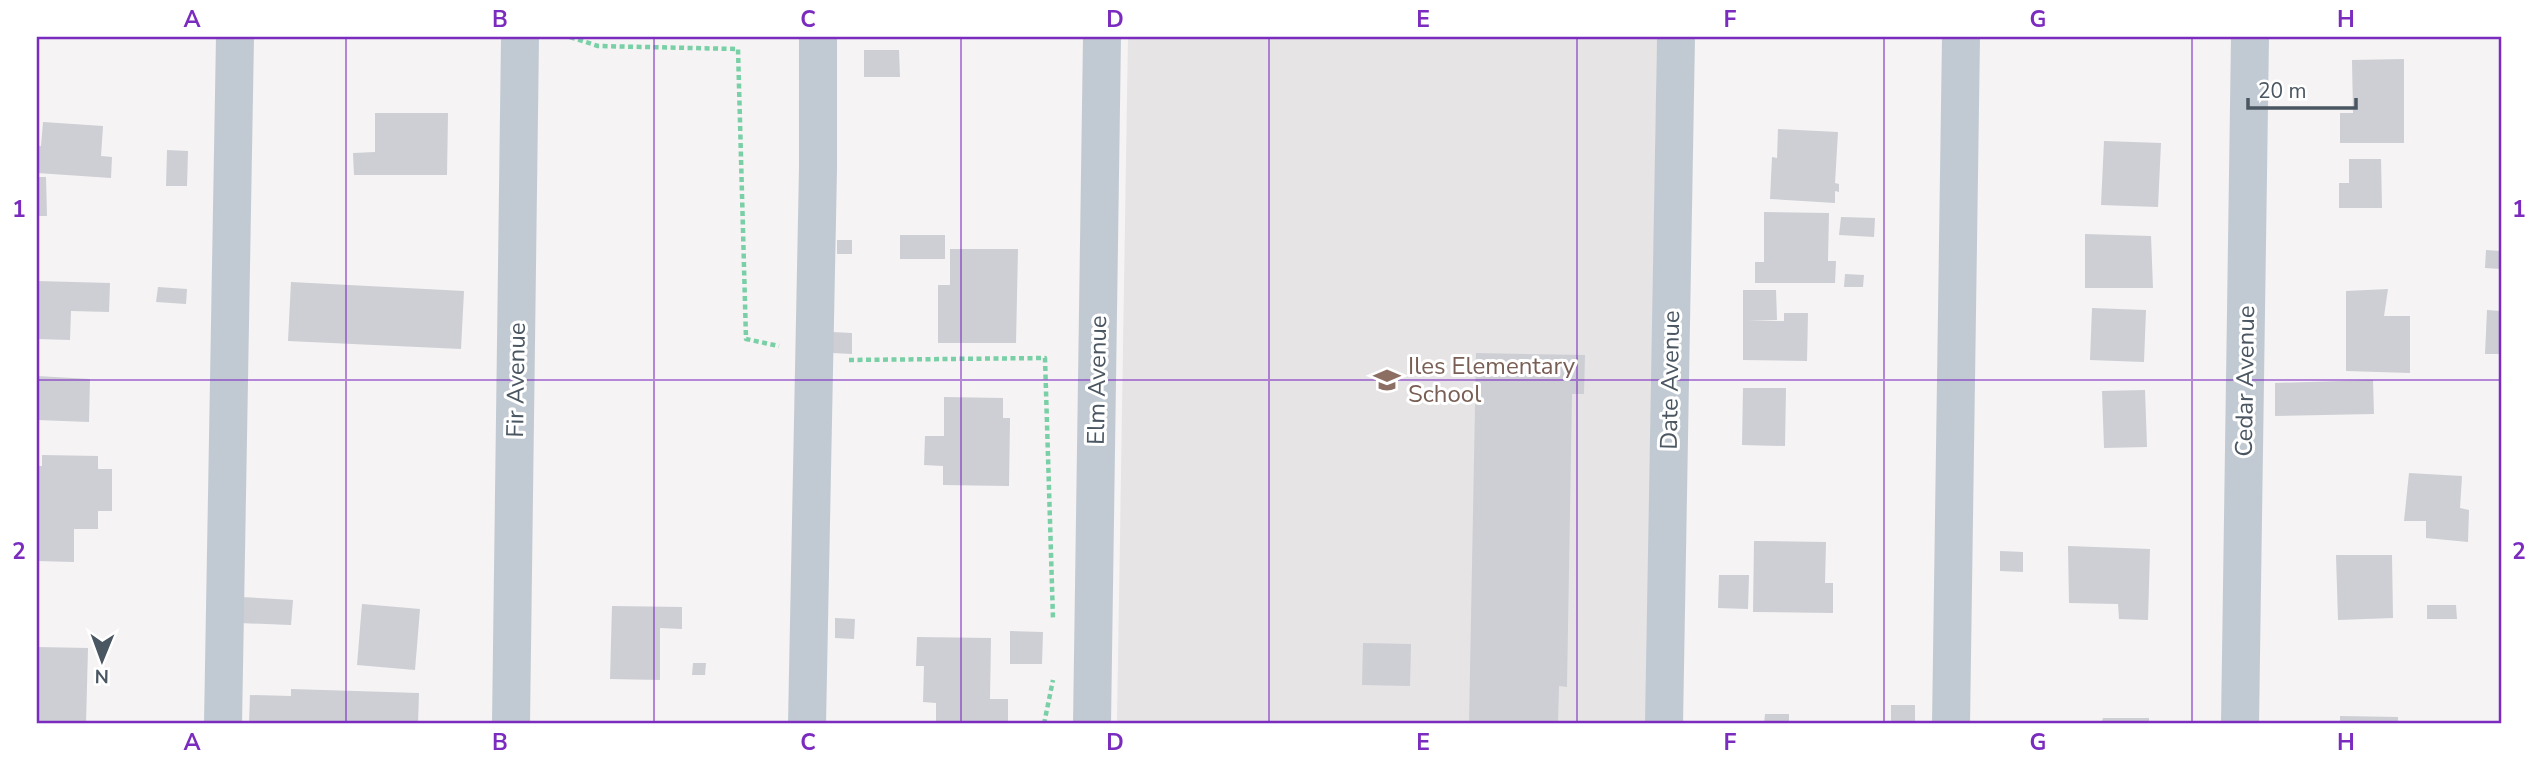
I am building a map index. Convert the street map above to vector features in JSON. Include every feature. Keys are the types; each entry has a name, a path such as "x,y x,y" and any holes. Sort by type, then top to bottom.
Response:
{"street":[{"path":"223,724 235,37"},
{"name":"Fir Avenue","path":"511,724 520,37"},
{"path":"807,724 818,169 818,37"},
{"name":"Elm Avenue","path":"1092,724 1102,37"},
{"name":"Date Avenue","path":"1664,724 1676,37"},
{"path":"1951,724 1961,37"},
{"name":"Cedar Avenue","path":"2240,724 2250,37"}],"path":[{"path":"570,37 598,46 738,49 746,339 782,346"},
{"path":"843,360 1045,358 1053,631"},
{"path":"1044,724 1054,672"}],"shaded area":[{"name":"Iles Elementary School","path":"1128,37 1657,37 1647,724 1117,724"}],"building":[{"path":"864,50 899,50 900,77 864,77"},
{"path":"2404,59 2404,143 2340,143 2340,113 2353,113 2352,60"},
{"path":"375,113 448,113 447,175 354,175 353,153 375,152"},
{"path":"43,122 103,126 101,156 112,157 111,178 37,173 37,146 41,146"},
{"path":"1778,129 1838,132 1835,183 1839,184 1839,192 1835,191 1835,203 1770,199 1772,157 1777,158"},
{"path":"2104,141 2161,143 2158,207 2101,205"},
{"path":"167,150 188,151 187,186 166,186"},
{"path":"2349,159 2381,159 2382,208 2339,208 2339,183 2349,183"},
{"path":"37,177 46,177 47,216 37,216"},
{"path":"1764,212 1829,213 1828,261 1836,261 1835,283 1755,283 1755,262 1764,262"},
{"path":"1841,217 1875,218 1874,237 1839,235"},
{"path":"2085,234 2151,236 2153,288 2085,288"},
{"path":"900,235 945,235 945,259 900,259"},
{"path":"837,240 852,240 852,254 837,254"},
{"path":"950,249 1018,249 1016,343 938,343 938,285 950,285"},
{"path":"2486,250 2501,251 2501,269 2485,268"},
{"path":"1845,274 1864,275 1863,287 1844,287"},
{"path":"37,281 110,283 109,312 71,311 70,340 37,339"},
{"path":"291,282 464,291 461,349 288,341"},
{"path":"158,287 187,289 186,304 156,302"},
{"path":"2388,289 2384,316 2410,316 2410,373 2346,371 2346,291"},
{"path":"1743,290 1776,290 1777,320 1748,321 1784,321 1784,313 1808,313 1807,361 1743,360"},
{"path":"2092,308 2146,310 2144,362 2090,360"},
{"path":"2487,310 2501,311 2501,354 2485,354"},
{"path":"832,332 852,333 852,354 832,353"},
{"path":"1476,353 1585,355 1584,394 1572,394 1567,687 1559,686 1558,724 1469,724"},
{"path":"37,376 90,379 89,422 37,420"},
{"path":"2373,380 2374,414 2275,416 2275,383"},
{"path":"1743,388 1786,388 1785,446 1742,445"},
{"path":"2145,390 2147,447 2104,448 2102,391"},
{"path":"944,397 1003,398 1003,418 1010,418 1009,486 943,485 943,466 924,465 925,436 944,436"},
{"path":"42,455 98,456 98,469 112,469 112,511 98,511 98,529 74,529 74,562 37,561 37,466 42,466"},
{"path":"2409,473 2462,476 2460,508 2469,510 2468,542 2426,538 2426,521 2404,521"},
{"path":"1754,541 1826,542 1825,583 1833,583 1833,613 1753,612"},
{"path":"2068,546 2150,549 2148,620 2119,619 2118,604 2069,603"},
{"path":"2000,551 2023,552 2023,572 2000,571"},
{"path":"2336,555 2392,555 2393,618 2338,620"},
{"path":"1719,575 1749,575 1748,609 1718,608"},
{"path":"241,597 293,600 291,625 240,623"},
{"path":"362,604 420,609 415,670 357,665"},
{"path":"2427,605 2456,605 2457,619 2427,619"},
{"path":"612,606 682,607 682,629 660,628 660,680 610,679"},
{"path":"835,618 855,619 854,639 835,638"},
{"path":"1010,631 1043,632 1042,664 1010,664"},
{"path":"917,637 991,638 990,699 1008,699 1008,724 936,724 936,703 923,702 924,666 916,666"},
{"path":"1363,643 1411,644 1410,686 1362,685"},
{"path":"37,647 88,648 86,724 39,724"},
{"path":"693,663 706,663 705,675 692,675"},
{"path":"291,689 419,693 418,724 249,724 250,695 291,696"},
{"path":"1891,705 1915,705 1915,724 1891,724"},
{"path":"1765,714 1789,714 1789,724 1764,724"},
{"path":"2340,716 2398,717 2398,724 2340,724"},
{"path":"2103,718 2149,718 2149,724 2101,724"}],"place":[{"name":"Iles Elementary School","path":"1387,380"}]}
